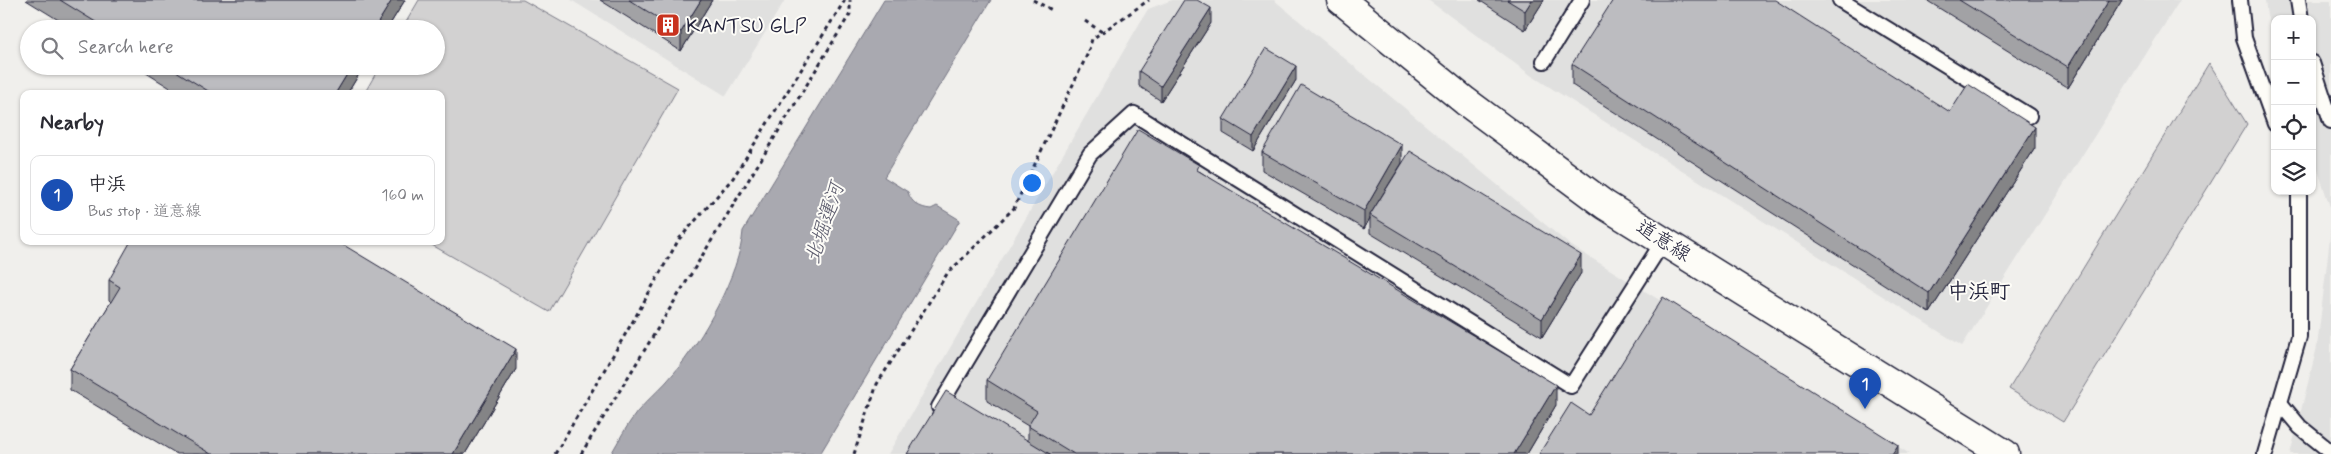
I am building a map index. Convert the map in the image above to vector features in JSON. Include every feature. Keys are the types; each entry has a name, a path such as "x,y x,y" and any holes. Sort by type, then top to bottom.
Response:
{"street":[{"name":"道意線","path":"1341,0 1465,101 1605,205 2005,454"}],"lane":[{"path":"1544,61 1582,0"},
{"path":"1840,0 2029,116"},
{"path":"2240,0 2244,38 2271,113"},
{"path":"2298,0 2300,15"},
{"path":"2316,75 2331,121"},
{"path":"931,420 1090,154 1134,114 1571,386 1664,240"},
{"path":"2265,454 2299,337 2299,195"},
{"path":"2280,403 2300,427 2331,452"}],"path":[{"path":"555,454 679,239 733,178 845,0"},
{"path":"581,454 850,14 850,0"},
{"path":"1033,0 1052,10"},
{"path":"854,454 877,384 947,274 1014,208 1088,52 1092,39 1148,0"},
{"path":"1085,21 1102,32"}],"shaded area":[{"path":"419,0 523,0 678,88 549,312 432,245 445,245 445,90 366,90 375,75 445,75 445,20 407,20"},
{"path":"571,0 785,0 726,96"},
{"path":"1172,0 1274,0 1570,245 1910,454 888,454 1148,9"},
{"path":"1428,0 2180,0 1962,346 1532,76"},
{"path":"2265,0 2331,0 2331,210 2316,164 2316,15 2271,15 2271,27 2267,16"},
{"path":"2209,63 2247,124 2063,422 2009,389"},
{"path":"2331,229 2331,454 2290,454 2317,347"}],"water":[{"name":"北堀運河","path":"884,0 991,0 884,177 908,192 911,199 920,206 931,209 937,206 960,220 820,454 611,454 637,412 674,373 707,325 718,306 735,266 743,231"}],"building":[{"path":"60,0 392,0 380,20 92,20"},
{"path":"629,0 701,0 681,32"},
{"path":"1184,0 1197,0 1211,8 1161,86 1139,71"},
{"path":"1507,0 1532,0 1525,11"},
{"path":"1613,0 1775,0 1950,112 1968,84 2035,127 1929,293 1572,64"},
{"path":"1959,0 2109,0 2068,67"},
{"path":"1266,48 1296,66 1253,137 1223,119"},
{"path":"182,75 347,75 337,90 207,90"},
{"path":"1301,85 1402,145 1364,211 1262,152"},
{"path":"1138,129 1199,165 1197,170 1556,385 1514,454 1074,454 1028,426 1037,411 987,380"},
{"path":"1410,151 1581,255 1542,319 1370,215"},
{"path":"129,245 344,245 516,349 453,454 211,454 70,369 120,287 109,280"},
{"path":"1663,297 1898,445 1892,454 1539,454 1571,403 1589,415"},
{"path":"946,391 1050,454 907,454"}],"place":[{"name":"KANTSU GLP","path":"668,25"},
{"name":"中浜","path":"1865,409"}],"district":[{"name":"中浜町","path":"1979,291"}]}
